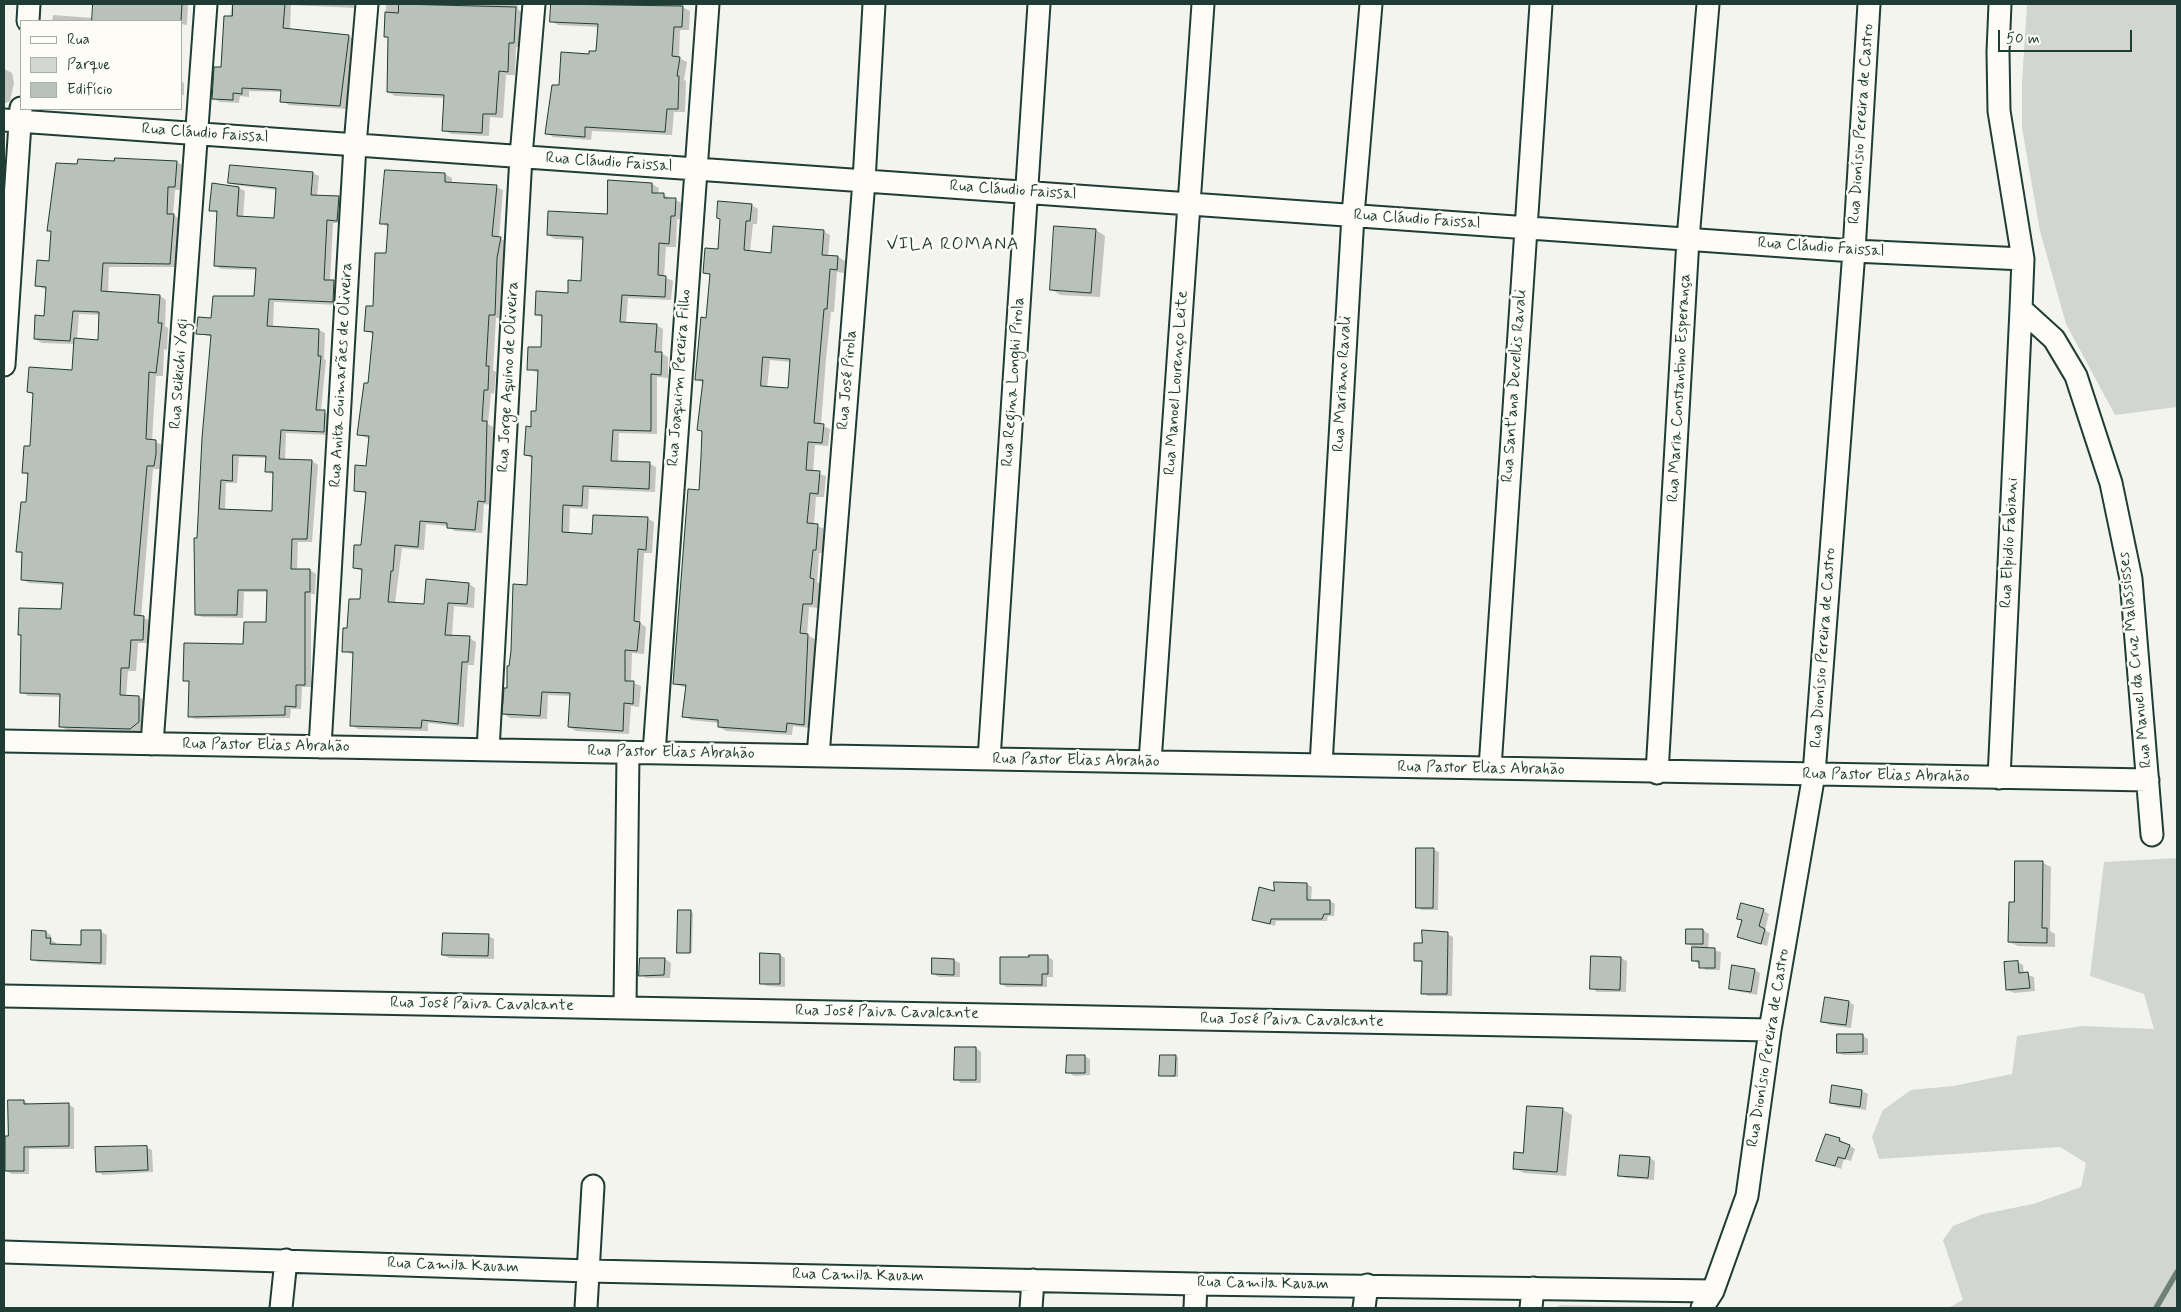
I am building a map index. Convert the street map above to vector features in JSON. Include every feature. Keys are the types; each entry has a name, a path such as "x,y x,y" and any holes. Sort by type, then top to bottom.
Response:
{"street":[{"path":"28,20 29,4"},
{"name":"Rua Seikichi Yogi","path":"152,744 206,4"},
{"name":"Rua Anita Guimarães de Oliveira","path":"320,747 355,145 367,4"},
{"name":"Rua Jorge Aquino de Oliveira","path":"488,750 521,156 534,4"},
{"name":"Rua Joaquim Pereira Filho","path":"654,753 708,4"},
{"name":"Rua José Pirola","path":"818,756 864,181 874,4"},
{"name":"Rua Regina Longhi Pirola","path":"989,759 1039,4"},
{"name":"Rua Manoel Lourenço Leite","path":"1150,762 1203,4"},
{"name":"Rua Mariano Ravali","path":"1321,765 1353,215 1371,4"},
{"name":"Rua Sant'ana Devellis Ravali","path":"1490,768 1541,4"},
{"name":"Rua Maria Constantino Esperança","path":"1657,773 1688,239 1708,4"},
{"name":"Rua Dionísio Pereira de Castro","path":"1708,1300 1747,1196 1770,1030 1814,774 1854,251 1870,4"},
{"path":"2000,4 1998,52 1999,111 2023,259 2021,308"},
{"path":"4,365 15,116"},
{"name":"Rua Cláudio Faissal","path":"15,116 197,134 1854,251 2023,259"},
{"name":"Rua Elpidio Fabiani","path":"1999,778 2021,308"},
{"name":"Rua Manuel da Cruz Malassisses","path":"2021,308 2054,339 2076,376 2111,483 2131,579 2152,835"},
{"name":"Rua Pastor Elias Abrahão","path":"4,741 1490,768 1657,773 2148,780"},
{"path":"625,1008 628,753"},
{"name":"Rua José Paiva Cavalcante","path":"4,996 1770,1030"},
{"path":"586,1308 593,1186"},
{"name":"Rua Camila Kauam","path":"4,1252 589,1271 1196,1284 1367,1285 1532,1298 1708,1300"},
{"path":"281,1308 286,1260"},
{"path":"1031,1308 1033,1280"},
{"path":"1195,1308 1196,1284"},
{"path":"1364,1308 1367,1285"}],"green space":[{"path":"2027,4 2177,4 2177,407 2115,415 2066,324 2040,231 2022,128 2022,83"},
{"path":"2177,858 2177,1308 1948,1308 1963,1300 1943,1240 1953,1226 1983,1214 2033,1204 2081,1187 2086,1163 2060,1147 1879,1159 1872,1137 1883,1110 1911,1090 1953,1086 2012,1074 2017,1036 2082,1026 2154,1029 2144,994 2090,976 2104,862"},
{"path":"1561,1305 1677,1307 1678,1308 1553,1308"}],"building":[{"path":"93,4 182,4 181,20 92,20"},
{"path":"233,4 285,4 283,28 349,35 340,106 280,102 281,90 242,88 242,94 233,93 233,100 212,99 214,67 221,67 224,16 232,16"},
{"path":"399,4 516,7 514,43 509,43 508,72 499,71 496,114 483,114 482,133 442,131 444,95 387,92 388,37 384,37 385,12 398,13"},
{"path":"551,4 683,6 682,27 674,27 672,56 680,57 677,76 679,76 678,109 667,109 665,132 585,127 585,137 545,134 552,85 559,85 561,52 589,54 589,51 596,51 598,24 550,22"},
{"path":"115,158 177,161 175,187 168,187 167,214 174,214 170,264 103,263 101,291 160,295 158,323 162,323 156,373 149,372 146,439 156,440 156,454 154,466 147,466 134,615 144,616 143,640 131,640 129,668 121,668 120,695 139,696 139,722 130,729 59,727 60,694 20,693 21,635 18,635 19,608 61,609 63,583 21,580 22,552 16,552 21,502 26,502 28,473 22,473 24,446 30,446 33,393 27,392 29,367 72,370 74,338 98,340 99,312 73,311 70,341 34,339 35,315 44,316 46,287 35,286 37,260 49,261 51,231 47,231 56,163 77,164 78,159 114,161"},
{"path":"230,165 313,172 311,195 339,196 337,221 327,220 324,280 334,280 333,302 269,299 267,326 319,329 318,356 321,356 316,410 325,410 324,432 281,430 279,459 312,460 307,539 292,539 291,569 310,569 310,592 305,592 305,685 296,685 296,707 285,706 285,715 188,717 189,681 183,681 184,643 243,644 244,622 266,622 267,590 238,590 237,615 195,615 194,538 197,538 202,438 211,335 196,334 198,317 211,318 213,296 254,296 256,268 214,266 217,211 209,211 212,183 239,187 237,216 274,218 276,188 228,183","holes":["233,455 266,456 265,472 273,472 272,511 219,509 221,480 232,481"]},
{"path":"385,170 445,173 445,182 497,185 492,236 501,237 497,258 495,315 489,315 486,366 489,366 488,390 484,390 482,421 487,421 485,502 478,501 475,530 447,528 447,523 420,521 418,547 395,545 388,602 424,604 426,579 469,583 467,604 448,603 445,635 470,636 468,662 462,662 458,724 422,720 421,728 350,726 353,652 342,652 343,628 347,628 349,599 360,599 362,569 353,568 354,545 361,545 366,492 354,491 355,465 366,466 369,436 357,435 364,383 368,383 373,332 364,331 366,306 373,306 375,253 386,253 388,224 380,224"},
{"path":"608,180 652,183 652,193 664,193 664,198 676,198 675,216 671,216 669,244 659,243 658,275 666,276 665,297 622,295 620,322 657,324 655,352 662,352 661,375 651,374 651,431 613,430 611,461 650,462 649,489 583,486 582,506 563,505 562,532 592,534 593,515 648,517 646,550 638,549 634,621 640,622 637,651 625,650 625,681 634,681 633,704 624,703 623,731 568,727 570,693 542,692 540,716 502,714 504,688 507,688 507,666 509,666 511,651 513,584 527,585 532,456 524,455 526,426 531,427 531,411 536,411 538,370 527,370 528,347 541,347 542,315 535,315 536,291 568,293 568,280 581,281 583,237 547,235 548,211 607,214"},
{"path":"718,201 752,204 750,221 746,221 744,250 771,253 773,226 824,230 822,255 838,256 837,270 830,269 827,309 824,309 814,423 824,424 822,443 808,442 806,470 820,471 818,494 810,493 807,523 818,524 816,550 813,550 810,578 814,579 812,604 803,604 800,633 808,634 804,725 787,723 786,732 718,727 718,720 682,717 686,685 673,684 688,489 699,490 702,431 697,430 703,380 695,380 701,317 706,318 710,274 703,273 705,248 718,249 720,219 717,218","holes":["763,357 790,359 788,388 761,386"]},
{"path":"1054,226 1096,229 1091,293 1050,290"},
{"path":"1416,848 1434,848 1433,908 1416,908"},
{"path":"2015,861 2043,861 2042,928 2047,928 2047,943 2008,942 2009,902 2014,902"},
{"path":"1274,882 1307,883 1307,900 1330,900 1330,914 1324,914 1322,919 1271,919 1270,924 1252,920 1259,887 1274,891"},
{"path":"1741,903 1764,909 1759,926 1765,929 1761,944 1737,937 1742,920 1737,919"},
{"path":"678,910 691,910 690,953 677,953"},
{"path":"1686,929 1703,929 1703,944 1686,944"},
{"path":"32,930 46,931 46,938 51,938 50,944 81,945 81,930 101,930 101,963 31,960"},
{"path":"1422,930 1448,932 1447,994 1421,994 1422,961 1414,961 1414,943 1422,943"},
{"path":"443,933 489,934 488,956 442,955"},
{"path":"1692,947 1715,948 1715,968 1699,968 1699,961 1692,961"},
{"path":"760,953 780,954 780,984 760,984"},
{"path":"1029,955 1048,955 1048,974 1042,974 1042,985 1000,984 1000,957 1029,957"},
{"path":"1591,956 1621,957 1620,990 1590,989"},
{"path":"640,958 665,958 664,975 639,976"},
{"path":"932,958 954,959 954,975 932,974"},
{"path":"2018,961 2019,973 2028,972 2030,988 2006,990 2004,962"},
{"path":"1732,965 1755,969 1751,992 1729,989"},
{"path":"1825,997 1849,1001 1846,1025 1821,1022"},
{"path":"1837,1034 1863,1034 1863,1052 1837,1053"},
{"path":"955,1047 976,1047 976,1080 954,1080"},
{"path":"1067,1055 1085,1055 1085,1073 1066,1073"},
{"path":"1160,1055 1176,1055 1175,1076 1159,1076"},
{"path":"1832,1085 1862,1090 1860,1107 1830,1103"},
{"path":"8,1100 24,1100 24,1104 69,1103 69,1146 24,1147 24,1171 5,1171 5,1136 8,1136"},
{"path":"1527,1106 1563,1108 1557,1172 1513,1169 1514,1152 1523,1153"},
{"path":"1826,1134 1840,1138 1839,1141 1850,1145 1845,1159 1838,1157 1835,1166 1816,1161"},
{"path":"147,1146 148,1170 96,1172 95,1147"},
{"path":"1620,1155 1650,1157 1648,1178 1618,1176"}],"waterway":[{"path":"2156,1308 2177,1272"}],"district":[{"name":"VILA ROMANA","path":"953,245"}]}
